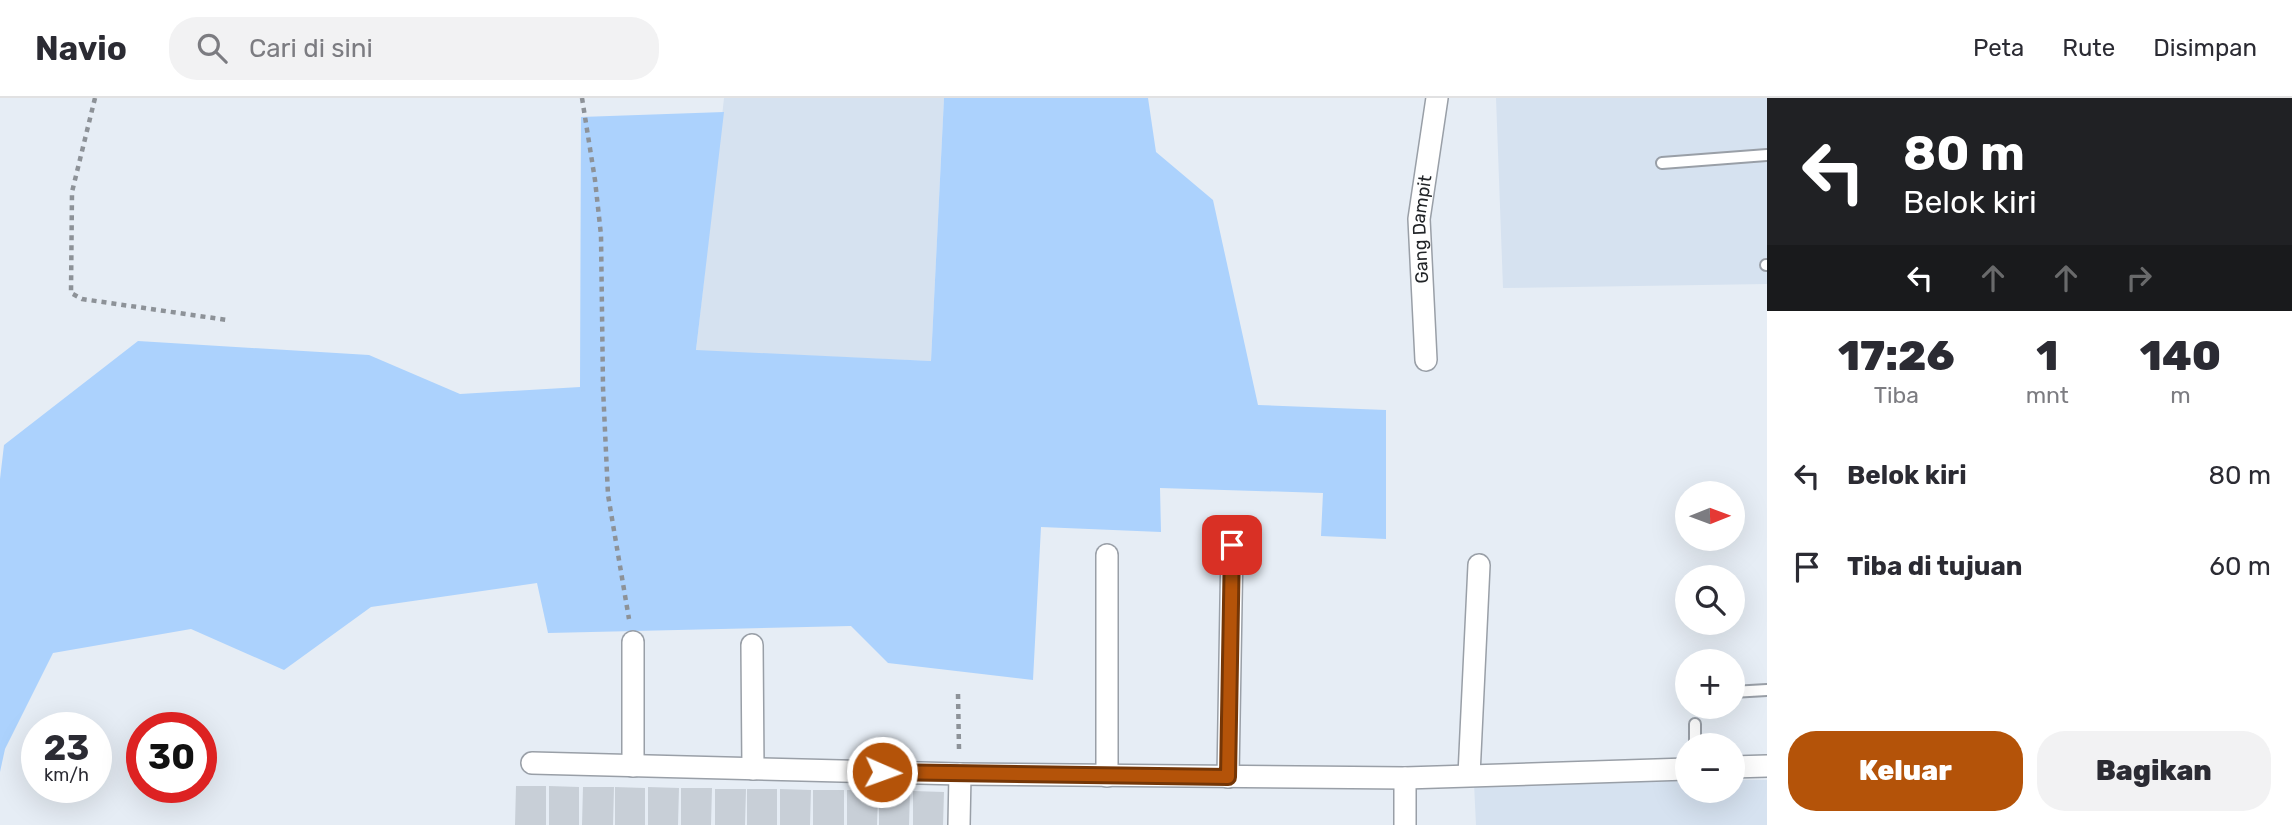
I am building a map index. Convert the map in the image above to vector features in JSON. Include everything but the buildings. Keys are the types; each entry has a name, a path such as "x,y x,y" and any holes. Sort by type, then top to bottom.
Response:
{"street":[{"name":"Gang Dampit","path":"1426,360 1419,219 1437,98"},
{"path":"1228,777 1232,545"},
{"path":"1107,555 1107,776"},
{"path":"1469,775 1479,565"},
{"path":"633,642 633,766"},
{"path":"752,645 753,769"},
{"path":"532,763 960,774 1405,778 1675,769"},
{"path":"1745,767 1767,766"},
{"path":"959,825 960,774"},
{"path":"1405,778 1405,825"}],"lane":[{"path":"1662,163 1767,155"},
{"path":"1745,691 1767,690"},
{"path":"1695,724 1695,733"}],"path":[{"path":"95,98 72,192 71,293 82,299 227,320"},
{"path":"582,98 601,235 603,388 608,495 633,642"},
{"path":"958,694 960,774"}],"shaded area":[{"path":"724,98 944,98 931,361 696,351"},
{"path":"944,98 1148,98 1156,152 1213,200 1258,405 1386,410 1386,539 1321,536 1323,493 1160,488 1161,532 1041,527 1033,680 888,663 851,626 548,633 537,583 371,607 284,670 191,629 53,653 24,712 21,712 5,749 0,772 0,479 4,445 138,341 369,355 460,394 580,387 581,117 724,112 696,350 931,361"},
{"path":"1496,98 1767,98 1767,284 1503,288"},
{"path":"1745,780 1767,780 1767,825 1476,825 1474,783 1675,781 1675,803 1745,803"}],"route":[{"path":"882,772 1228,777 1232,545"}]}
